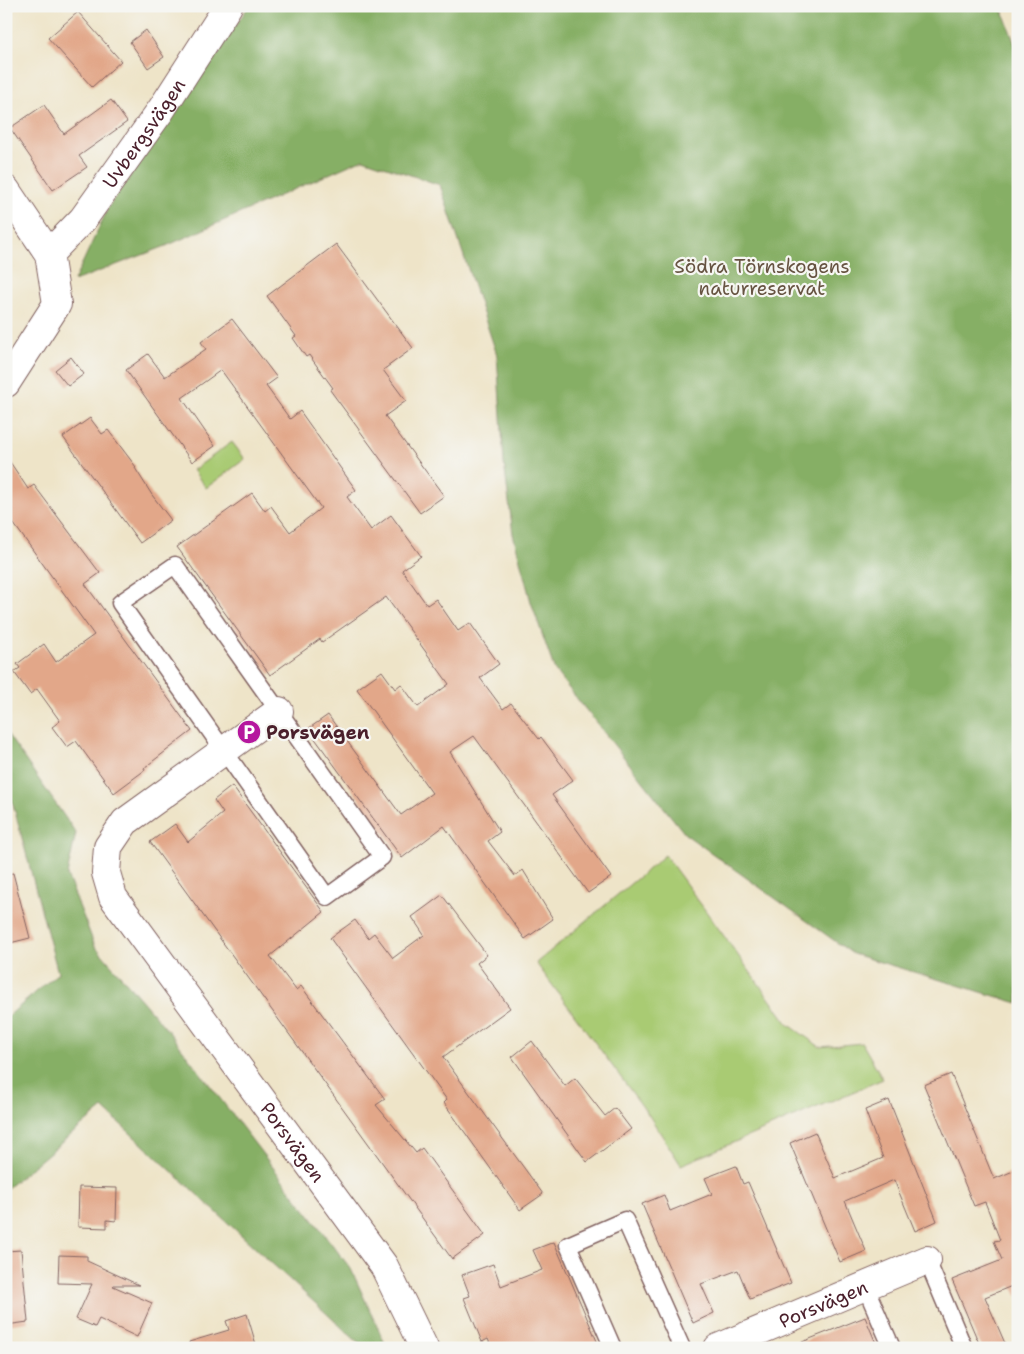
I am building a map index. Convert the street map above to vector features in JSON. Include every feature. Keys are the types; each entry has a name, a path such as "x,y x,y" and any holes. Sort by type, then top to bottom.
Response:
{"street":[{"name":"Uvbergsvägen","path":"49,254 83,219 161,110 228,6"},
{"path":"6,190 49,254 57,304 6,383"},
{"name":"Porsvägen","path":"279,711 125,822 108,848 106,873 113,896 384,1266 424,1348"},
{"name":"Porsvägen","path":"718,1348 928,1260"}],"lane":[{"path":"175,564 382,858 327,897 223,750 120,603 175,564"},
{"path":"613,1348 568,1245 625,1220 682,1348"},
{"path":"928,1260 964,1348"},
{"path":"865,1286 892,1348"}],"green space":[{"name":"Södra Törnskogens naturreservat","path":"249,6 1001,6 1018,53 1018,1003 853,954 685,834 555,671 531,602 513,534 504,463 497,355 440,185 363,159 166,246 74,281 109,206"},
{"path":"232,442 245,459 206,488 193,470"},
{"path":"6,732 76,833 67,875 95,946 169,1032 351,1269 387,1348 364,1348 103,1108 6,1189 6,1018 58,973 6,778"},
{"path":"665,855 788,1024 820,1047 862,1043 883,1079 681,1165 648,1114 536,963"}],"building":[{"path":"78,12 121,61 92,87 48,38"},
{"path":"146,30 164,57 148,68 130,42"},
{"path":"111,100 127,122 79,156 87,167 53,190 10,128 44,105 64,134"},
{"path":"336,244 413,348 383,370 406,401 385,416 444,496 420,513 330,390 333,388 309,355 306,357 293,338 296,336 267,296"},
{"path":"232,319 277,378 266,386 290,419 300,411 356,490 347,497 371,530 391,515 421,556 402,570 427,605 436,599 458,631 470,623 499,664 480,678 503,709 511,703 539,739 541,737 573,780 552,795 611,877 588,893 474,736 450,752 500,832 488,841 515,876 523,870 553,919 525,939 444,826 402,858 308,729 328,715 401,815 432,793 357,689 382,671 395,689 401,684 418,707 449,684 386,597 322,642 320,639 270,675 177,547 252,493 265,511 271,506 290,532 321,508 221,370 182,398 215,446 192,462 126,370 148,354 165,377 206,349 201,342"},
{"path":"71,357 84,374 68,386 55,370"},
{"path":"90,418 102,434 108,430 136,467 152,495 171,520 140,543 63,437"},
{"path":"6,456 28,489 34,485 100,573 85,584 192,731 114,793 76,741 67,747 52,727 60,721 37,689 30,694 14,672 20,668 17,664 44,644 56,662 94,635 6,513"},
{"path":"232,786 324,912 270,956 296,990 301,986 385,1099 376,1105 416,1153 422,1148 485,1235 452,1259 150,842 175,824 188,842 223,813 214,800"},
{"path":"13,873 30,938 6,944 6,874"},
{"path":"442,895 487,955 477,963 510,1008 443,1057 543,1194 520,1210 444,1103 447,1100 330,938 355,920 368,938 374,933 393,958 424,935 412,917"},
{"path":"532,1041 565,1086 575,1078 605,1116 615,1108 631,1129 587,1162 512,1057"},
{"path":"951,1074 994,1179 1018,1169 1018,1297 1012,1286 985,1297 1007,1348 981,1348 952,1280 1002,1260 994,1241 1000,1240 985,1202 974,1206 924,1085"},
{"path":"889,1100 937,1221 915,1231 894,1180 845,1201 866,1251 840,1262 790,1143 815,1132 835,1178 883,1158 865,1110"},
{"path":"736,1166 743,1184 748,1182 791,1283 750,1299 738,1270 701,1284 714,1313 693,1323 642,1204 664,1195 670,1211 712,1194 705,1178"},
{"path":"79,1187 117,1188 116,1221 107,1220 107,1228 78,1227"},
{"path":"554,1242 600,1348 492,1348 488,1339 482,1342 464,1298 470,1296 462,1275 493,1264 501,1286 542,1270 533,1250"},
{"path":"21,1250 28,1322 6,1325 6,1251"},
{"path":"59,1255 87,1256 87,1261 139,1285 113,1286 152,1303 137,1337 99,1319 95,1327 76,1319 92,1284 58,1283"},
{"path":"247,1314 257,1348 190,1348 189,1342 229,1330 226,1321"},
{"path":"865,1317 878,1348 792,1348 792,1346"}],"place":[{"name":"Porsvägen","path":"249,732"}]}
